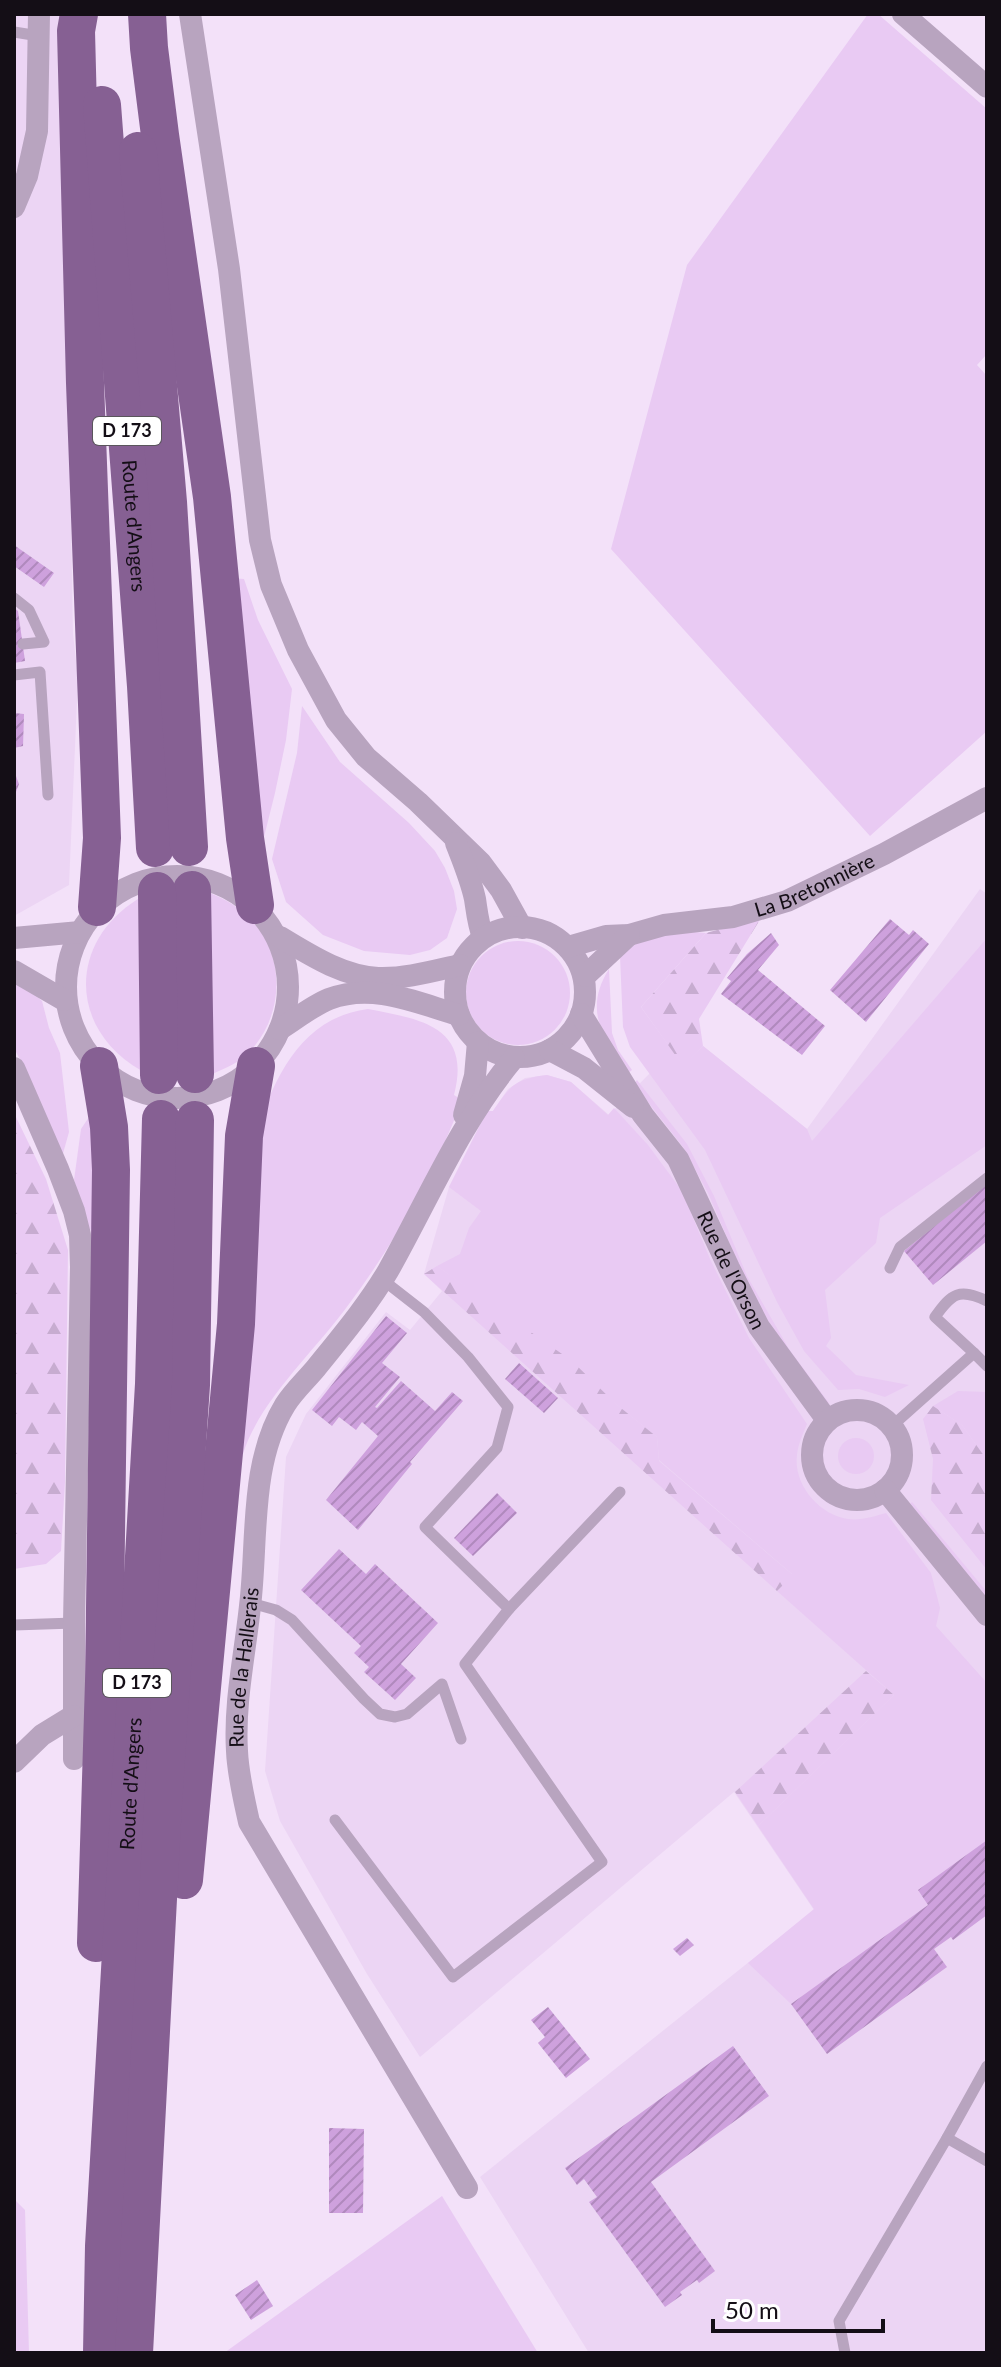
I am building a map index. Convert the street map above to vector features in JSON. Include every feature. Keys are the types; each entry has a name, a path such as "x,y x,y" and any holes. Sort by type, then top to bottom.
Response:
{"highway":[{"path":"79,14 77,45 85,367 102,838 88,920"},
{"name":"Route d'Angers","path":"95,14 146,686 172,847 168,502 128,14"},
{"path":"147,14 160,135 212,497 245,838 255,905"},
{"path":"174,891 177,1075"},
{"path":"99,1066 109,1127 111,1170 104,1681 89,2207 104,2246"},
{"path":"151,2035 169,1986 182,1895 236,1324 244,1136 256,1066"},
{"name":"Route d'Angers","path":"102,2353 104,2246 154,1384 178,1120 191,1385 163,1804 134,2353"}],"street":[{"path":"190,14 229,269 260,540 271,585 298,650 336,720 366,757 481,863 501,890 522,928"},
{"path":"903,14 987,87"},
{"path":"14,207 27,176 37,131 39,25"},
{"name":"La Bretonnière","path":"568,947 664,925 733,917 787,901 884,854 987,798"},
{"path":"453,834 467,871 483,937"},
{"path":"280,937 289,984 280,1029 256,1066 234,1083 213,1093 189,1099 164,1098 143,1092 99,1066 72,1026 64,1000 66,969 71,949 88,920 119,892 175,875 203,878 228,886 255,905 280,937 334,967 377,978 415,975 460,965"},
{"path":"14,938 88,920"},
{"path":"522,928 554,936 568,947 585,976 586,991 581,1014 573,1029 550,1050 534,1058 514,1058 496,1053 478,1042 459,1015 456,995 460,965 483,937 522,928"},
{"name":"La Bretonnière","path":"585,976 629,935"},
{"path":"14,971 64,1000"},
{"path":"280,1029 317,1005 352,993 369,992 400,997 459,1015"},
{"name":"Rue de l'Orson","path":"581,1014 643,1115 678,1159 759,1327 827,1420"},
{"name":"Rue de la Hallerais","path":"457,1143 475,1076 478,1042"},
{"name":"Rue de l'Orson","path":"550,1050 584,1068 643,1115"},
{"name":"Rue de la Hallerais","path":"467,2188 249,1822 237,1750 239,1698 251,1603 259,1489 268,1443 285,1405 383,1280 457,1143 485,1096 514,1058"},
{"path":"14,1068 58,1169 80,1235 74,1759"},
{"path":"860,1409 883,1417 892,1426 902,1447 902,1459 893,1481 885,1490 864,1500 852,1500 830,1492 822,1484 812,1463 811,1451 814,1439 827,1420 837,1413 860,1409"},
{"path":"885,1490 987,1615"},
{"path":"14,1762 42,1735 73,1716"}],"lane":[{"path":"14,32 39,25"},
{"path":"14,598 29,610 44,642 23,644"},
{"path":"14,675 40,672 48,795"},
{"path":"890,1268 900,1247 987,1178"},
{"path":"383,1280 424,1312 468,1357 508,1407 497,1448 425,1527 509,1609"},
{"path":"987,1301 963,1292 948,1299 935,1317 987,1366"},
{"path":"892,1426 974,1353"},
{"path":"335,1820 453,1977 602,1862 465,1664 509,1609 620,1492"},
{"path":"251,1603 276,1610 292,1620 380,1714 395,1717 407,1714 442,1684 461,1739"},
{"path":"14,1625 74,1623"},
{"path":"845,2353 839,2321 987,2066"},
{"path":"947,2138 987,2161"}],"shaded area":[{"path":"14,14 62,14 73,634 78,678 69,885 14,916"},
{"path":"980,889 987,894 987,2353 589,2353 480,2177 814,1910 734,1792 420,2057 367,1974 280,1821 265,1771 286,1457 306,1414 386,1312 410,1330 442,1291 424,1274 449,1187 487,1111 493,1111 508,1089 525,1078 547,1075 571,1082 609,1115 649,1074 656,1070 669,1080 703,1046 807,1129"}],"green space":[{"path":"868,14 878,14 987,109 987,354 977,365 987,376 987,731 870,836 611,549 687,265"},
{"path":"232,578 244,579 258,620 292,689 286,740 259,857"},
{"path":"302,706 340,762 409,823 435,851 445,868 457,909 447,938 430,950 410,955 364,951 323,935 286,902 272,859 297,753"},
{"path":"205,891 220,897 251,919 266,940 276,974 273,1009 258,1041 237,1062 208,1076"},
{"path":"138,899 142,1071 118,1054 101,1033 90,1010 86,986 89,962 98,939 115,917"},
{"path":"761,918 699,1019 703,1046 683,1066 641,1007 706,933"},
{"path":"684,931 706,933 641,1007 683,1065 703,1046 807,1129 812,1141 987,938 987,1145 880,1218 876,1243 825,1290 831,1338 826,1346 856,1375 909,1385 885,1397 859,1389 838,1390 804,1351 777,1302 705,1150 630,1047 623,1027 620,956 641,940"},
{"path":"518,941 538,945 555,956 566,973 570,993 566,1013 555,1030 538,1041 518,1045 498,1041 481,1030 470,1013 466,993 470,973 481,956 498,945"},
{"path":"609,969 612,1033 618,1050 632,1070 628,1073 599,1024 597,998"},
{"path":"14,981 42,1001 60,1053 69,1132 62,1157 14,1048"},
{"path":"368,1009 423,1022 448,1040 455,1054 458,1072 454,1095 462,1100 427,1180 382,1256 336,1321 275,1395 251,1434 243,1454 236,1455 254,1136 281,1073 307,1038 344,1015"},
{"path":"547,1075 571,1082 608,1115 614,1108 648,1145 682,1191 710,1259 749,1338 807,1424 797,1455 799,1477 804,1487 818,1505 837,1516 857,1519 886,1513 931,1573 940,1608 936,1626 987,1683 987,1840 918,1890 928,1905 791,2004 748,1963 814,1909 758,1826 894,1695 777,1591 792,1574 659,1460 657,1437 502,1313 437,1266 460,1254 469,1228 481,1211 449,1187 487,1111 493,1111 521,1081"},
{"path":"637,1080 687,1144 714,1196 747,1276 789,1349 829,1403 820,1400 772,1328 744,1277 708,1193 683,1147 634,1084"},
{"path":"93,1111 98,1214 90,1231 74,1180 81,1129"},
{"path":"14,1113 46,1179 68,1250 61,1551 46,1564 14,1569"},
{"path":"437,1266 572,1361 616,1404 657,1437 659,1461 793,1575 777,1591 424,1274"},
{"path":"958,1391 987,1392 987,1460 962,1425 933,1406"},
{"path":"933,1406 962,1425 987,1460 987,1570 931,1500 933,1459 923,1419"},
{"path":"856,1438 869,1443 874,1456 869,1469 856,1474 843,1469 838,1456 843,1443"},
{"path":"912,1502 987,1592 987,1599 910,1504"},
{"path":"866,1671 894,1695 758,1826 735,1792"},
{"path":"442,2196 538,2353 224,2353"},
{"path":"14,2199 25,2210 29,2353 14,2353"}],"building":[{"path":"14,545 54,573 44,587 14,566"},
{"path":"14,608 18,611 25,661 14,663"},
{"path":"14,713 24,714 23,746 14,748"},
{"path":"14,771 19,784 14,797"},
{"path":"890,919 909,935 913,930 929,944 866,1022 830,990"},
{"path":"771,933 779,945 758,970 825,1026 802,1055 721,994 731,981 727,978 747,954"},
{"path":"984,1185 987,1188 987,1241 933,1285 904,1251"},
{"path":"386,1316 407,1333 382,1363 400,1377 375,1407 401,1381 435,1411 452,1392 463,1401 410,1462 412,1464 358,1530 326,1500 378,1436 362,1422 356,1430 339,1417 332,1426 312,1410"},
{"path":"519,1363 558,1398 544,1413 505,1379"},
{"path":"497,1493 517,1513 473,1556 454,1538"},
{"path":"339,1549 366,1574 375,1564 438,1623 401,1664 416,1678 395,1700 364,1672 369,1667 354,1653 361,1646 301,1590"},
{"path":"987,1840 987,1915 953,1940 951,1937 934,1949 947,1967 827,2054 791,2004 928,1905 918,1890"},
{"path":"687,1938 694,1945 680,1956 673,1949"},
{"path":"548,2007 590,2059 566,2078 538,2043 545,2037 531,2020"},
{"path":"733,2046 769,2096 651,2182 715,2271 680,2292 682,2295 665,2307 589,2202 597,2197 584,2179 577,2185 565,2168"},
{"path":"329,2128 364,2129 363,2213 329,2213"},
{"path":"257,2280 273,2306 251,2320 235,2295"}]}
